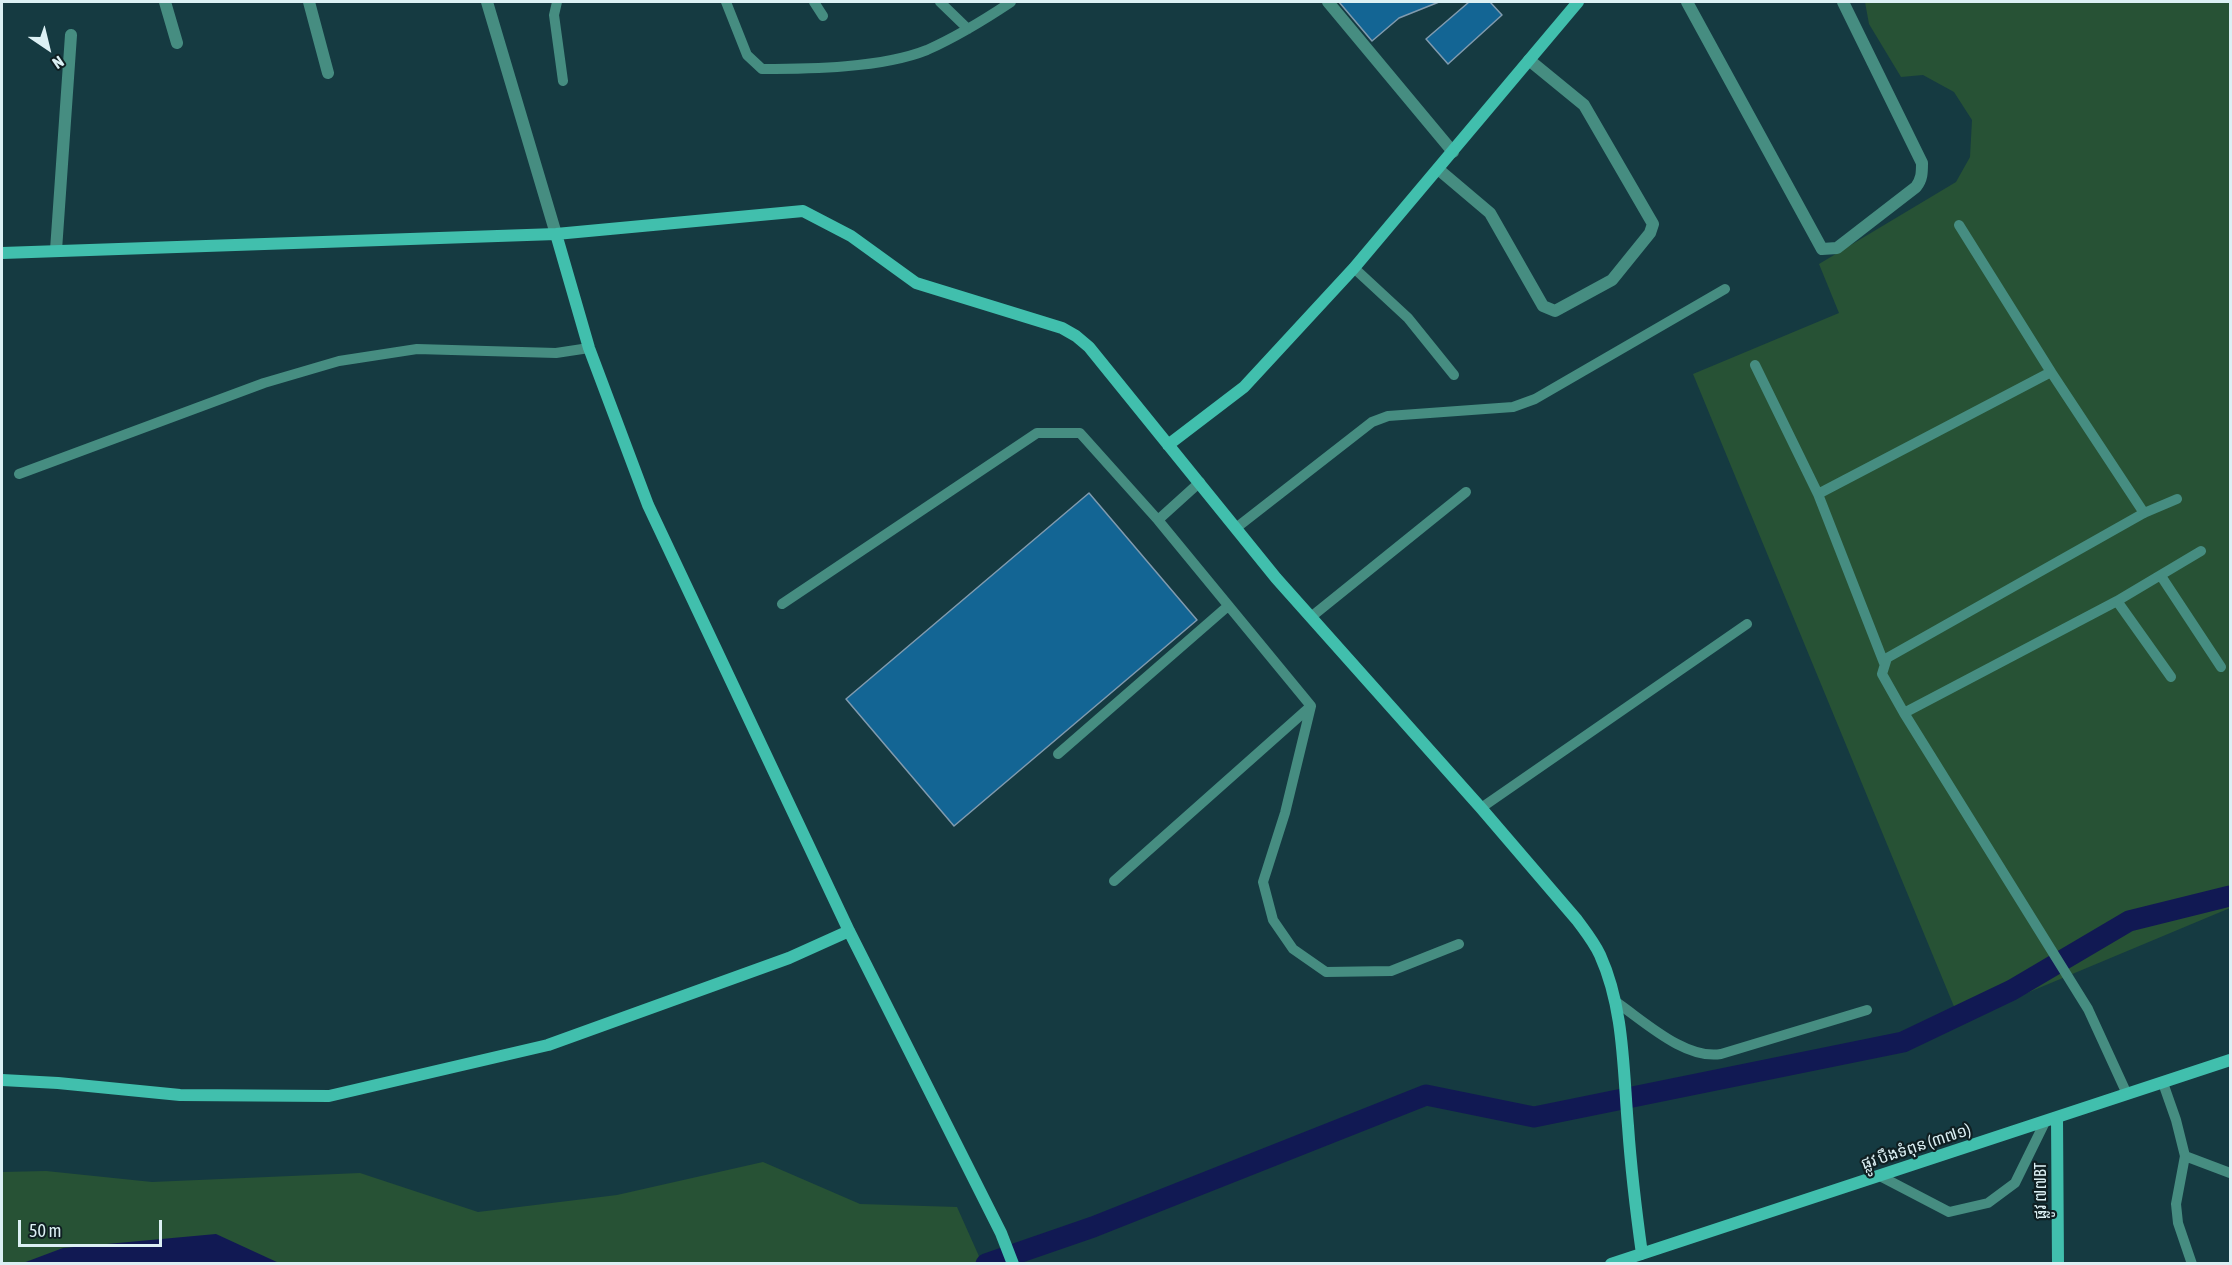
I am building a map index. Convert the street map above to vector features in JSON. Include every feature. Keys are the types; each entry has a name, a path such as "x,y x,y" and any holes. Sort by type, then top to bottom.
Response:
{"street":[{"path":"165,2 177,43"},
{"path":"309,2 328,73"},
{"path":"487,2 589,348 648,505 849,932 1001,1233 1013,1263"},
{"path":"1328,2 1453,152"},
{"path":"1168,445 1244,387 1354,268 1578,2"},
{"path":"1687,2 1822,249 1830,250 1837,248 1916,187 1921,180 1922,172 1922,163 1843,2"},
{"path":"56,249 72,35"},
{"path":"1438,169 1491,213 1543,306 1555,311 1612,280 1650,233 1653,224 1584,105 1529,60"},
{"path":"2,253 56,249 556,234 803,211 851,236 916,283 1062,328 1076,336 1089,347 1311,617 1578,920 1600,954 1616,1002 1643,1259"},
{"path":"2,1080 180,1095 329,1096 548,1045 789,958 849,932"},
{"name":"ផ្លូវ បឹងទំពុន (៣៧១)","path":"1611,1263 1643,1259 1880,1176 2230,1060"},
{"name":"ផ្លូវ ៧៧BT","path":"2051,1120 2058,1263"}],"lane":[{"path":"557,2 554,15 563,81"},
{"path":"726,2 747,56 762,69 870,64 925,51 969,29 1004,3"},
{"path":"814,2 823,16"},
{"path":"940,2 969,29"},
{"path":"1959,225 2051,372 2144,513"},
{"path":"1354,268 1408,318 1454,375"},
{"path":"1236,528 1372,422 1388,416 1513,407 1535,399 1725,289"},
{"path":"19,474 264,383 339,361 417,349 556,353 589,348"},
{"path":"1755,365 1818,494 1884,663"},
{"path":"1818,494 2051,372"},
{"path":"782,604 1037,433 1080,434 1158,520 1311,706"},
{"path":"1158,520 1200,482"},
{"path":"1311,617 1466,492"},
{"path":"2127,1094 2088,1009 1882,674 1887,657 2144,513 2176,499"},
{"path":"1904,713 2117,601 2201,551"},
{"path":"2161,576 2221,667"},
{"path":"2117,601 2171,677"},
{"path":"1058,754 1228,606"},
{"path":"1481,808 1747,624"},
{"path":"1114,881 1311,706"},
{"path":"1311,706 1285,813 1263,882 1273,920 1293,949 1326,972 1391,971 1459,944"},
{"path":"1616,1002 1675,1044 1708,1056 1868,1010"},
{"path":"2163,1083 2185,1156 2176,1204 2178,1223 2192,1263"},
{"path":"1880,1176 1949,1212 1988,1203 2015,1183 2051,1120"},
{"path":"2185,1156 2230,1173"}],"green space":[{"path":"1865,2 2230,2 2230,908 1960,1021 1693,374 1839,313 1819,264 1956,182 1970,157 1972,120 1954,92 1923,75 1901,77 1869,24"},
{"path":"763,1162 860,1204 957,1207 982,1263 2,1263 2,1172 46,1171 152,1182 360,1173 478,1212 617,1195"}],"shaded area":[{"path":"216,1234 279,1263 23,1263 63,1248"}],"building":[{"path":"1339,2 1439,2 1399,18 1372,41"},
{"path":"1469,2 1490,2 1502,15 1448,64 1426,39"},
{"path":"1089,493 1197,620 954,826 846,699"}],"waterway":[{"path":"986,1264 1093,1227 1426,1095 1534,1117 1903,1042 2012,990 2129,921 2230,896"}]}
